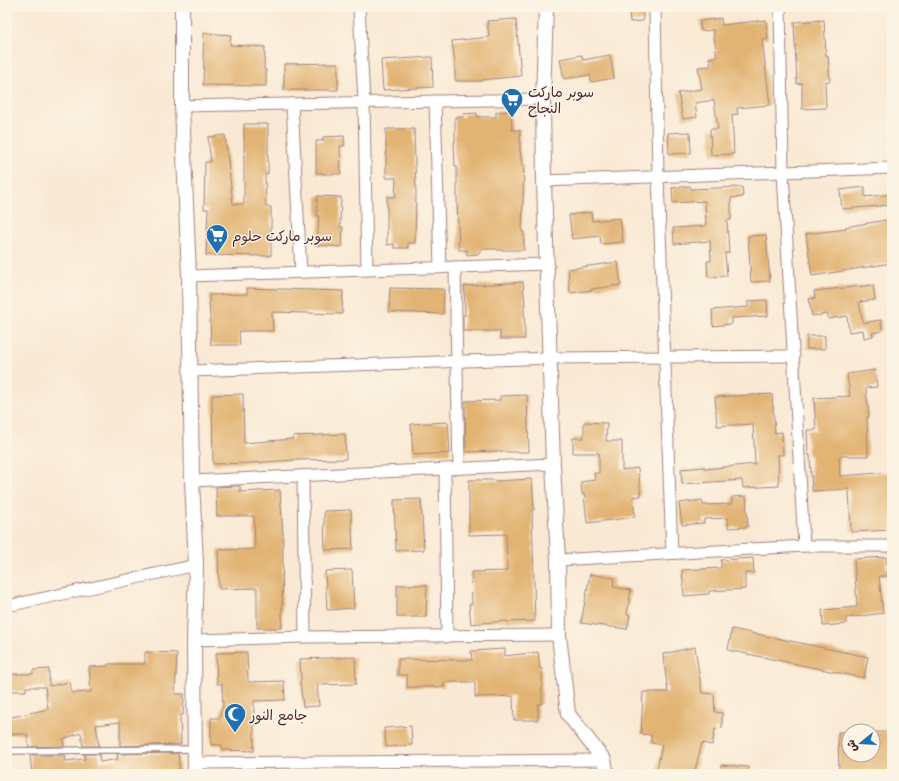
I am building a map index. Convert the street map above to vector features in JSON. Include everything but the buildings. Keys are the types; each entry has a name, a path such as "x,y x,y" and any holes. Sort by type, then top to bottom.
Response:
{"street":[{"path":"182,7 182,106 189,276 192,481 196,565 194,640 194,762 604,760"},
{"path":"359,7 364,102 367,270"},
{"path":"546,7 543,99 544,181 553,464 558,560 559,635 568,714 604,760 607,774"},
{"path":"655,7 658,177 672,553"},
{"path":"780,7 783,172 804,546"},
{"path":"182,106 543,99"},
{"path":"435,101 440,268"},
{"path":"292,104 300,272"},
{"path":"544,181 892,168"},
{"path":"189,276 547,264"},
{"path":"456,267 459,468"},
{"path":"190,371 550,358 794,356"},
{"path":"192,481 553,464"},
{"path":"445,469 447,637"},
{"path":"303,476 305,637"},
{"path":"558,560 804,546 892,546"},
{"path":"7,606 196,565"},
{"path":"194,640 305,637 559,635"}],"lane":[{"path":"7,751 194,762"}],"place":[{"name":"سوبر ماركت النجاح","path":"512,118"},
{"name":"سوبر ماركت حلوم","path":"217,254"},
{"name":"جامع النور","path":"235,734"}]}
